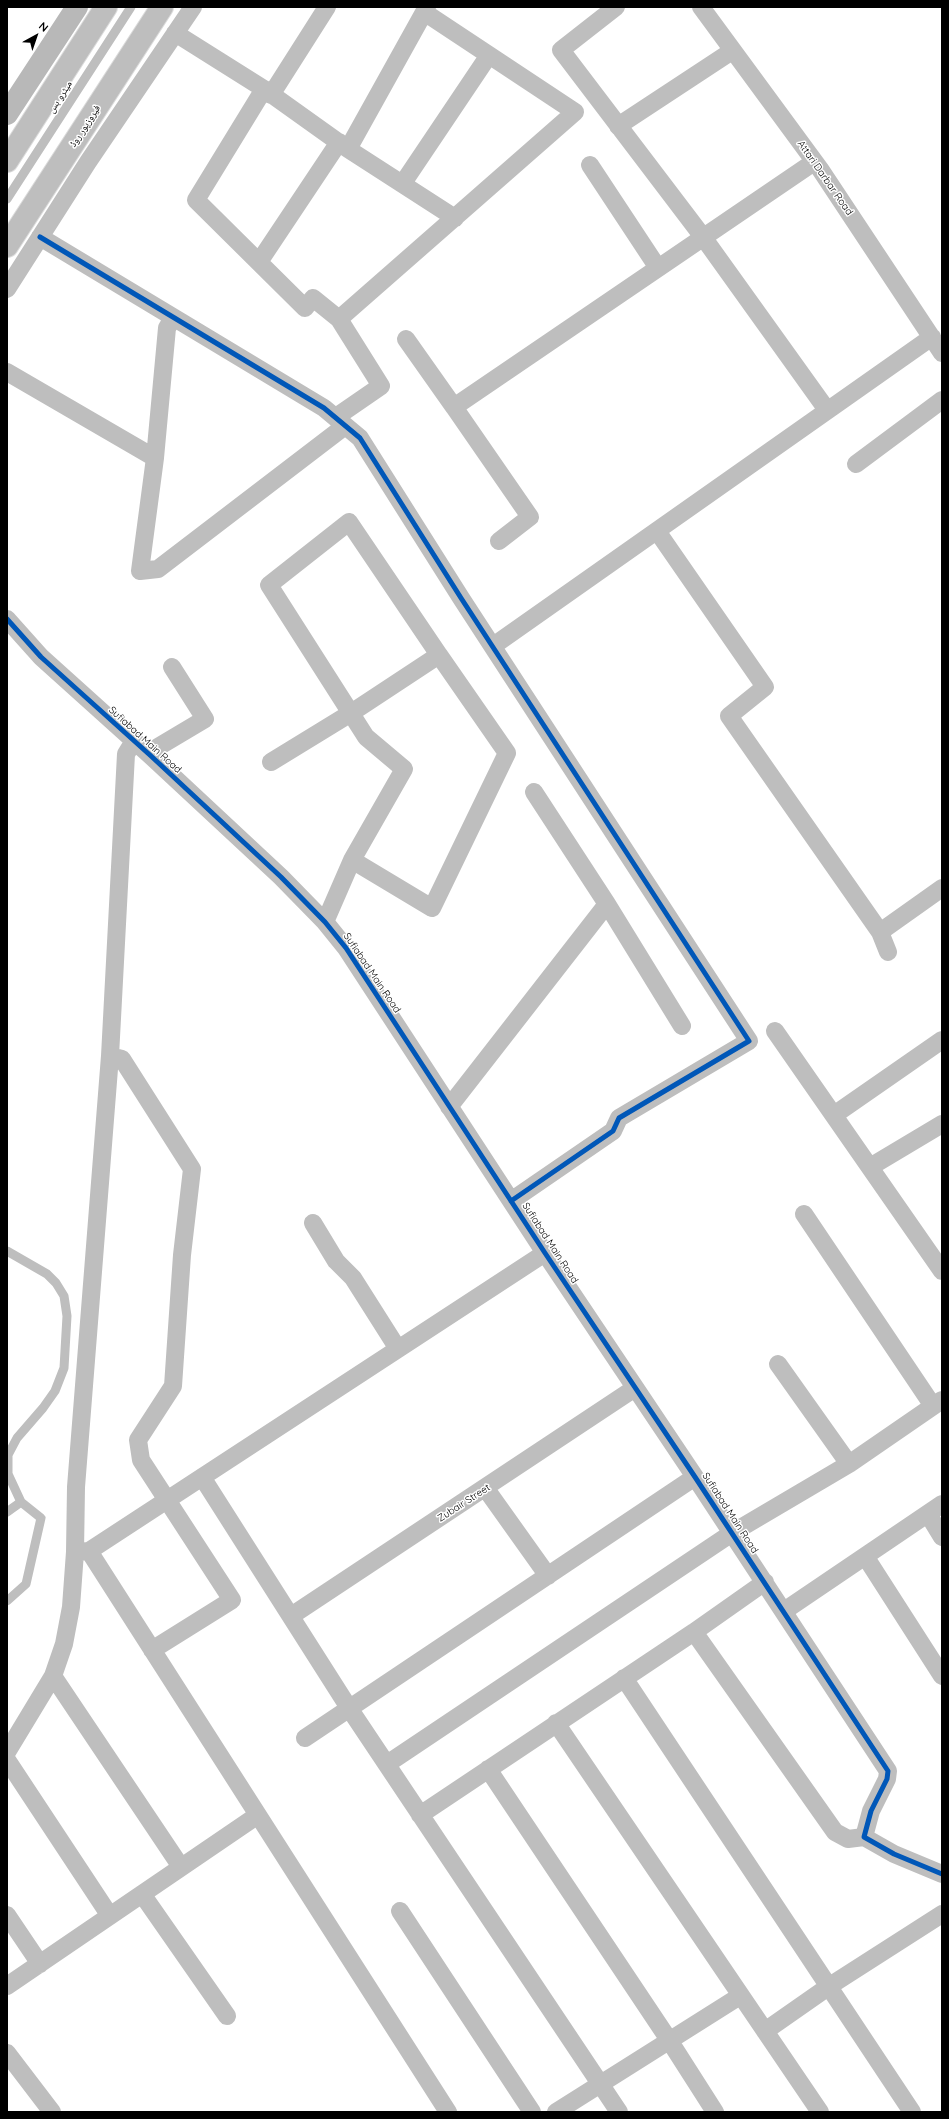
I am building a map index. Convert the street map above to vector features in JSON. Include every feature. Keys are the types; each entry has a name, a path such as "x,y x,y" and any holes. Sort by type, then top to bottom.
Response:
{"main road":[{"path":"7,161 106,7"},
{"name":"فیروزپور روڈ","path":"7,246 162,7"}],"street":[{"path":"7,114 77,7"},
{"path":"7,289 193,7"},
{"path":"173,318 167,328 155,458 140,571 158,569 341,421 381,386 339,319 313,298 305,308 196,200 267,92 327,7"},
{"path":"616,7 561,50 703,237 827,410"},
{"name":"Attari Darbar Road","path":"702,7 732,51 814,162 942,353"},
{"path":"258,262 344,146 426,10 489,55 575,112 339,319"},
{"path":"175,33 267,92 344,146 403,182 455,218"},
{"path":"618,126 732,51"},
{"path":"403,182 489,55"},
{"path":"454,406 814,162"},
{"path":"590,166 658,268"},
{"path":"40,237 324,408 360,438 749,1041 619,1118 613,1131 511,1201"},
{"path":"493,646 932,337"},
{"path":"406,339 530,517 499,541"},
{"path":"7,372 155,458"},
{"path":"856,464 942,400"},
{"path":"325,922 352,860 404,769 366,737 269,585 349,522 507,753 432,908 352,860"},
{"path":"657,531 765,687 729,716 880,932 888,952"},
{"name":"Sufiabad Main Road","path":"7,619 41,657 152,756 325,922 346,948 545,1253 784,1611 888,1771 886,1779 871,1811 864,1837"},
{"path":"271,762 351,713 439,655"},
{"path":"152,756 158,747 204,719 172,667"},
{"path":"7,1752 53,1676 64,1644 82,1552 76,1487 110,1056 126,754 134,741"},
{"path":"534,792 607,904 682,1026"},
{"path":"880,932 942,888"},
{"path":"449,1107 607,904"},
{"path":"776,1031 942,1270"},
{"path":"834,1115 942,1040"},
{"path":"110,1056 122,1059 192,1169 182,1255 173,1386 138,1440 141,1460 232,1600 152,1650"},
{"path":"870,1167 942,1124"},
{"path":"387,1764 732,1533 849,1464 938,1403 804,1214"},
{"path":"313,1223 336,1260 353,1278 398,1349"},
{"path":"82,1552 167,1500 545,1253"},
{"path":"778,1364 849,1464"},
{"name":"Zubair Street","path":"291,1616 486,1489 635,1388"},
{"path":"202,1477 349,1708 619,2112"},
{"path":"305,1738 695,1477"},
{"path":"486,1489 548,1576"},
{"path":"784,1611 935,1509 942,1537"},
{"path":"82,1552 152,1650 448,2112"},
{"path":"865,1556 942,1676"},
{"path":"420,1815 694,1632 764,1582"},
{"path":"694,1632 836,1832 848,1839 864,1837 894,1854 942,1874"},
{"path":"53,1676 181,1867"},
{"path":"624,1678 912,2112"},
{"path":"556,1723 820,2112"},
{"path":"7,1760 110,1916"},
{"path":"488,1769 669,2040 715,2112"},
{"path":"7,1986 258,1815"},
{"path":"142,1894 227,2016"},
{"path":"400,1911 532,2112"},
{"path":"765,2031 828,1987 942,1914"},
{"path":"7,1915 40,1964"},
{"path":"556,2112 740,1996"},
{"path":"7,2053 52,2112"}],"lane":[{"name":"میٹرو بس","path":"7,199 131,7"},
{"path":"7,1251 47,1274 56,1283 64,1296 67,1316 64,1368 55,1391 43,1408 17,1438 8,1455 7,1474 21,1502 41,1518 26,1584 7,1601"},
{"path":"7,1512 21,1502"}],"cycle path":[{"path":"40,237 324,408 360,438 461,598 749,1041 619,1118 613,1131 511,1201"},
{"path":"7,619 41,657 151,756 281,877 325,922 346,948 545,1253 695,1477 888,1771 887,1779 871,1811 864,1837 894,1854 942,1874"}]}
